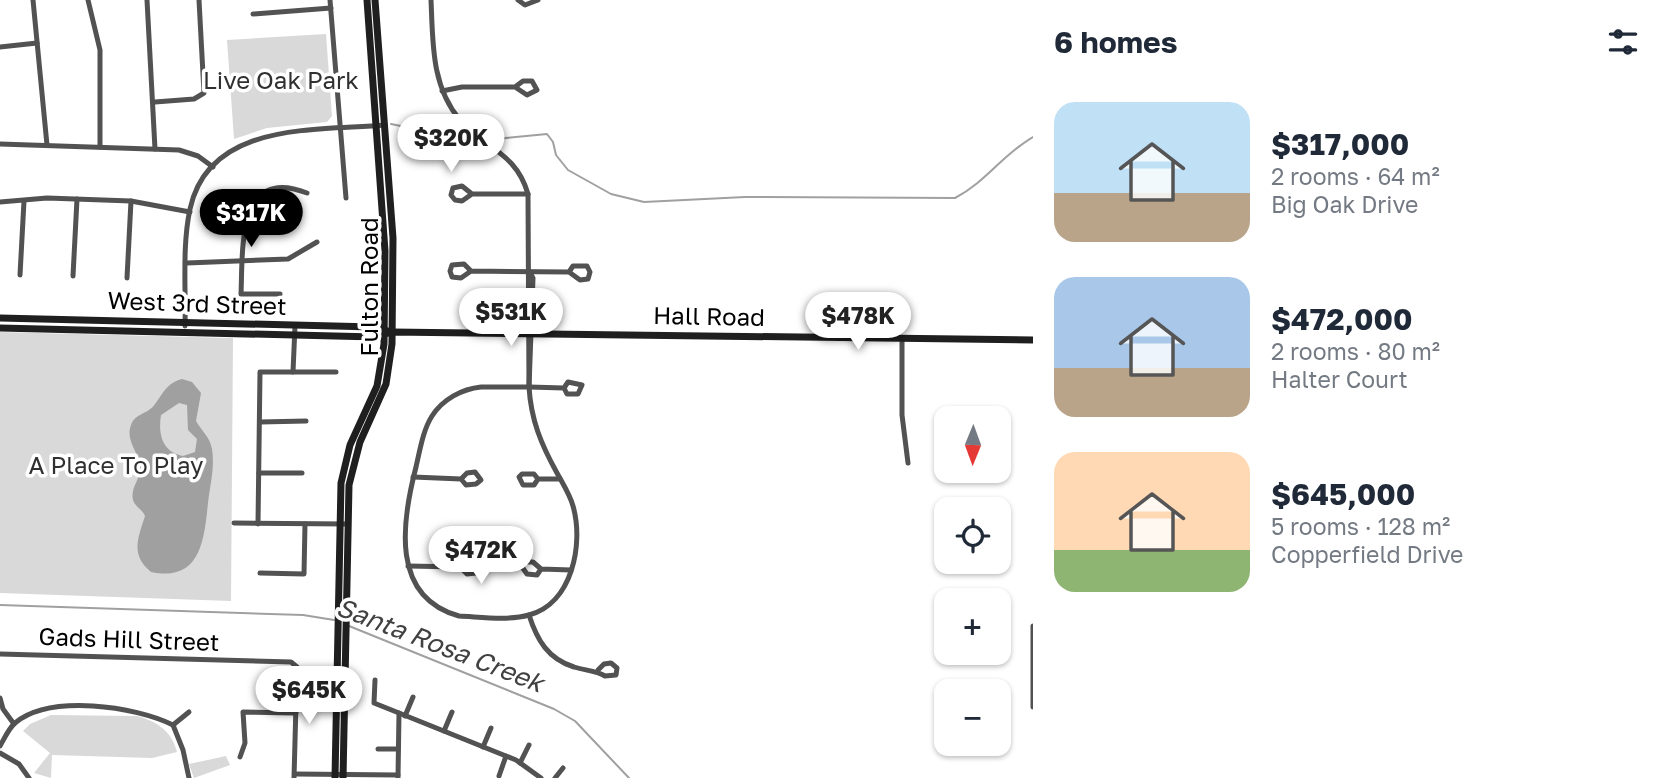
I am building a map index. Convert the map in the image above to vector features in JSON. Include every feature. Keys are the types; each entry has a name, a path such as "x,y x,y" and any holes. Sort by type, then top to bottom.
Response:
{"main road":[{"name":"Fulton Road","path":"368,0 381,126"},
{"name":"Fulton Road","path":"339,776 344,524 352,469 360,442 386,384 386,251 376,0"},
{"name":"West 3rd Street","path":"0,318 295,326 387,332"},
{"name":"West 3rd Street","path":"0,328 295,335 387,332"},
{"name":"Hall Road","path":"387,332 1033,340"}],"street":[{"path":"33,0 47,145"},
{"path":"88,0 100,50 100,148"},
{"path":"147,0 155,102 155,149"},
{"path":"155,102 194,99 204,93 199,0"},
{"path":"330,0 346,198"},
{"path":"430,0 434,63 442,91 461,122 507,157 523,176 528,194 529,387 536,429 576,517 571,570 556,598 529,615 472,617 448,613 422,597 408,566 408,507 428,423 447,400 470,388 529,387 564,388"},
{"path":"519,0 525,5 538,0"},
{"path":"253,13 331,8"},
{"path":"0,47 37,43"},
{"path":"442,91 462,87 514,87"},
{"path":"185,333 190,212 199,186 213,167 231,150 257,138 381,126"},
{"path":"0,144 189,152 213,167"},
{"path":"280,294 241,294 244,225 252,205 269,191 294,188 307,193"},
{"path":"472,194 528,194"},
{"path":"0,202 77,199 131,201 190,212"},
{"path":"74,276 77,199"},
{"path":"20,275 24,201"},
{"path":"127,278 131,201"},
{"path":"187,263 288,258 317,242"},
{"path":"471,271 569,272"},
{"path":"293,372 295,326"},
{"path":"902,339 902,415 908,463"},
{"path":"258,524 260,372 336,372"},
{"path":"260,422 306,421"},
{"path":"259,473 302,473"},
{"path":"413,477 461,479"},
{"path":"538,479 560,479"},
{"path":"234,523 344,524"},
{"path":"260,573 304,574 305,524"},
{"path":"408,566 460,567"},
{"path":"541,569 571,570"},
{"path":"529,615 536,637 549,653 574,667 598,670"},
{"path":"1033,626 1033,707"},
{"name":"Gads Hill Street","path":"0,654 292,662 297,667 296,713"},
{"path":"374,680 374,704 506,756 541,778"},
{"path":"240,757 245,743 243,712 296,713 294,776 398,777 402,714 413,697"},
{"path":"0,698 3,709 14,724"},
{"path":"0,746 14,724 47,708 81,707 150,714 173,725 183,750 187,777"},
{"path":"173,725 189,712"},
{"path":"444,731 452,712"},
{"path":"426,733 430,726"},
{"path":"483,747 491,728"},
{"path":"464,750 467,740"},
{"path":"520,763 529,745"},
{"path":"377,749 398,750"},
{"path":"0,753 19,764 29,778"},
{"path":"499,776 506,756"},
{"path":"555,778 563,768"}],"green space":[{"name":"Live Oak Park","path":"326,34 332,116 327,122 267,128 234,139 227,40"},
{"name":"A Place To Play","path":"0,332 233,338 231,601 0,593"},
{"path":"51,715 137,716 162,728 171,738 177,752 152,758 52,755 51,778 34,773 50,753 23,731 30,724"},
{"path":"226,756 230,765 194,778 189,764"}],"shaded area":[{"path":"182,379 192,382 201,393 196,421 212,449 213,469 201,545 190,565 167,574 151,572 144,566 138,553 138,539 145,516 133,500 140,466 130,431 136,418 152,407 173,383","holes":["179,403 187,405 188,430 197,439 195,452 183,456 170,451 166,446 161,435 160,422 161,415"]}],"waterway":[{"path":"391,124 478,142"},
{"path":"496,139 547,134 553,142 556,155 568,170 611,194 644,202 745,197 955,198 1033,137"},
{"name":"Santa Rosa Creek","path":"0,605 303,615 334,620"},
{"name":"Santa Rosa Creek","path":"349,626 554,709 575,721 629,778"}]}
